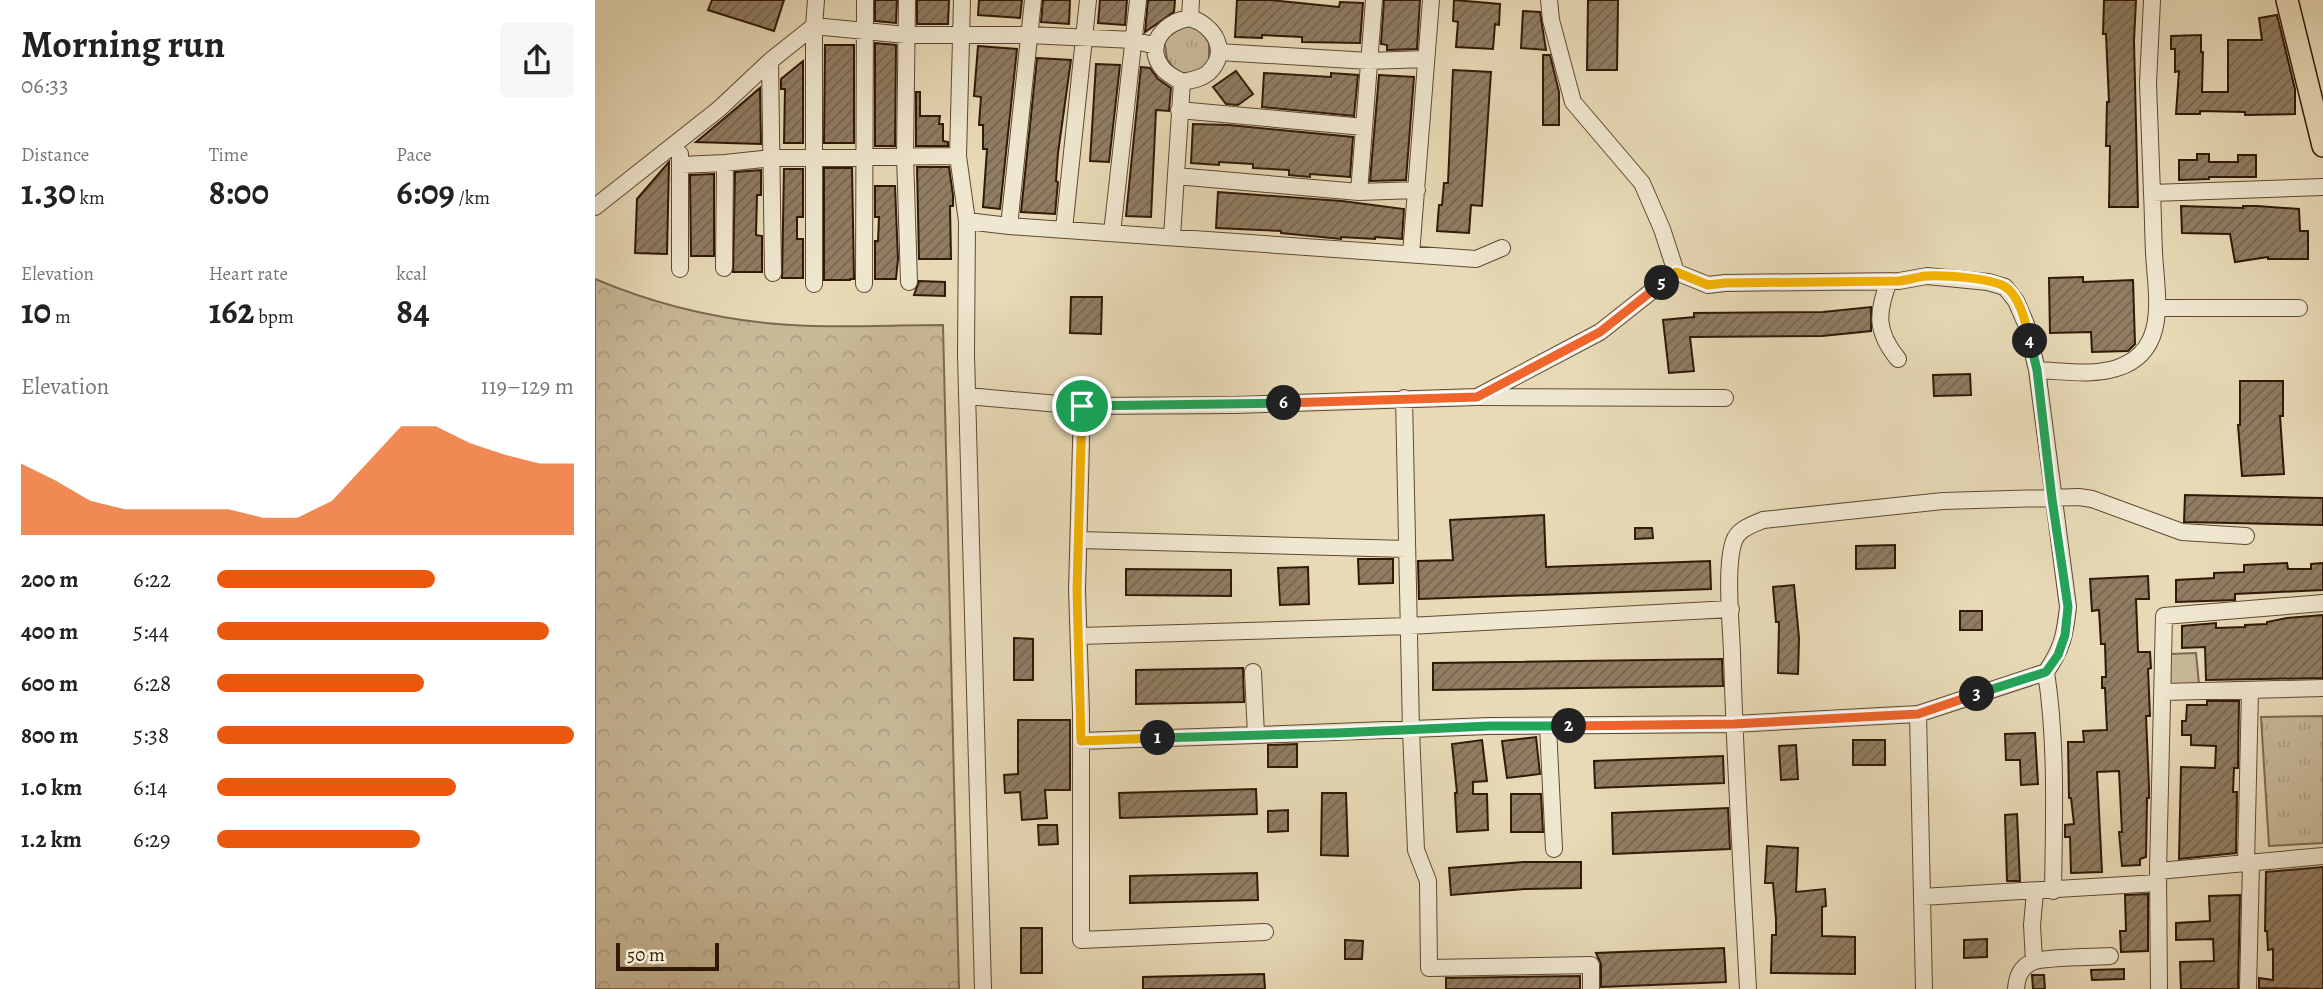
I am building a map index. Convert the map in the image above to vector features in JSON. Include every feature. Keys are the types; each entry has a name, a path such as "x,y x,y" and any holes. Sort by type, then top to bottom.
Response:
{"main road":[{"path":"2287,0 2323,146"}],"street":[{"path":"814,284 816,0"},
{"path":"863,285 865,0"},
{"path":"907,0 905,155 909,282"},
{"path":"962,0 958,156 967,221 967,396 983,989"},
{"path":"1009,226 1033,0"},
{"path":"1065,229 1088,0"},
{"path":"1112,233 1138,0"},
{"path":"1190,18 1191,0"},
{"path":"1359,192 1374,0"},
{"path":"1411,254 1431,0"},
{"path":"1081,741 1489,726 1734,724 1918,714 2046,672 2058,655 2065,635 2068,607 2037,370 2026,324 2016,300 2005,287 1988,282 1927,276 1889,281 1708,285 1676,272 1662,229 1642,183 1573,102 1551,20 1549,0"},
{"path":"2037,370 2091,373 2117,368 2134,360 2147,349 2155,328 2158,308 2148,83 2152,0"},
{"path":"1190,18 1211,29 1219,52 1215,64 1207,73 1197,79 1182,82 1163,69 1157,58 1156,46 1167,25 1190,18"},
{"path":"595,207 719,109 770,61 814,26 906,35 1030,35 1133,40 1156,46"},
{"path":"1219,52 1369,61 1426,60"},
{"path":"770,61 773,273"},
{"path":"1172,237 1182,82"},
{"path":"1179,110 1364,127"},
{"path":"679,141 681,269"},
{"path":"681,164 772,158 958,156"},
{"path":"724,268 725,163"},
{"path":"1176,176 1359,192 1417,190"},
{"path":"2153,193 2323,187"},
{"path":"967,221 1476,259 1503,248"},
{"path":"1477,397 1600,332 1676,272"},
{"path":"1889,281 1880,306 1882,332 1898,359"},
{"path":"2158,308 2299,308"},
{"path":"967,396 1082,406 1235,405 1477,397 1725,398"},
{"path":"1403,398 1416,850 1428,881 1429,968 1591,965 1591,989"},
{"path":"1082,406 1079,540 1081,940 1265,932"},
{"path":"1748,989 1734,724 1730,554 1735,537 1742,530 1763,520 1943,501 2079,498 2092,499 2182,532 2246,536"},
{"path":"1079,540 1407,549"},
{"path":"2159,989 2158,877 2164,616 2323,603"},
{"path":"1079,636 1409,626 1731,609"},
{"path":"1253,672 1256,735"},
{"path":"2046,672 2050,699 2053,774 2053,891"},
{"path":"2163,692 2323,688"},
{"path":"2248,989 2250,691"},
{"path":"1918,714 1924,989"},
{"path":"1548,727 1555,849"},
{"path":"1922,897 2053,891 2323,856"},
{"path":"2034,961 2032,916 2035,892"},
{"path":"2016,989 2017,977 2022,969 2034,961 2110,956"}],"green space":[{"path":"1194,21 1209,39 1209,62 1199,72 1178,74 1167,59 1163,33"},
{"path":"595,279 636,295 679,307 766,323 810,326 943,325 959,989 595,989"},
{"path":"2196,653 2199,684 2168,687 2170,654"},
{"path":"2323,716 2323,843 2269,846 2261,717"}],"building":[{"path":"712,0 784,0 774,31 708,10"},
{"path":"875,0 897,0 896,23 875,21"},
{"path":"917,0 949,0 948,24 917,24"},
{"path":"979,0 1022,0 1020,18 978,15"},
{"path":"1043,0 1070,0 1069,24 1041,22"},
{"path":"1100,0 1127,0 1125,25 1098,23"},
{"path":"1148,0 1175,0 1174,12 1145,32"},
{"path":"1237,0 1270,0 1339,7 1340,2 1363,3 1360,43 1302,42 1302,37 1262,35 1262,38 1235,37"},
{"path":"1384,0 1420,0 1417,49 1387,50 1387,45 1381,44"},
{"path":"1454,0 1500,4 1499,25 1495,24 1493,49 1456,47 1458,22 1453,21"},
{"path":"1588,0 1618,0 1617,70 1587,70"},
{"path":"2104,0 2136,0 2134,41 2138,207 2109,207 2110,146 2106,146 2109,102 2106,34 2103,34"},
{"path":"1523,11 1540,12 1546,50 1521,48"},
{"path":"2277,15 2295,89 2295,114 2245,115 2245,112 2200,111 2200,114 2176,114 2179,71 2175,72 2175,49 2171,49 2171,36 2201,35 2202,92 2228,92 2228,40 2262,40 2259,18"},
{"path":"875,43 896,45 895,146 875,146"},
{"path":"825,45 854,45 854,143 824,143"},
{"path":"978,46 1017,49 1000,209 983,207 987,149 983,149 983,125 979,125 981,97 974,96"},
{"path":"1543,55 1550,55 1559,92 1559,125 1543,125"},
{"path":"1037,58 1071,60 1058,153 1055,214 1021,212"},
{"path":"803,61 803,143 784,143 785,89 781,89 781,79"},
{"path":"1096,64 1120,65 1109,162 1090,161"},
{"path":"1141,67 1150,68 1158,79 1171,88 1169,111 1156,110 1151,217 1126,216"},
{"path":"1453,70 1491,72 1482,206 1471,205 1469,233 1437,231 1444,183 1448,183"},
{"path":"1236,71 1253,94 1238,105 1226,104 1213,87"},
{"path":"1264,73 1331,77 1331,73 1358,75 1354,116 1262,107"},
{"path":"1379,75 1414,77 1406,180 1370,181"},
{"path":"760,88 761,144 696,142 726,117"},
{"path":"916,92 920,92 920,116 940,116 943,141 948,142 948,146 916,146"},
{"path":"1193,124 1353,137 1350,177 1289,175 1289,170 1253,168 1253,164 1191,163"},
{"path":"2197,154 2209,154 2209,162 2238,162 2238,155 2256,155 2256,177 2179,180 2179,160 2197,160"},
{"path":"669,162 667,254 635,253 637,199"},
{"path":"917,167 949,167 953,195 953,206 950,206 951,259 919,259"},
{"path":"824,168 852,168 854,279 824,280"},
{"path":"784,169 803,169 803,217 797,217 797,239 803,239 803,278 782,278"},
{"path":"761,170 756,235 762,236 762,272 733,272 735,172"},
{"path":"714,174 714,256 691,256 690,175"},
{"path":"875,186 895,186 898,259 896,279 875,279 875,241 878,241 879,217 875,217"},
{"path":"1218,192 1342,201 1404,209 1402,239 1341,239 1281,231 1216,228"},
{"path":"2181,206 2299,209 2300,231 2308,231 2308,259 2268,257 2235,262 2230,234 2182,233"},
{"path":"2083,277 2083,282 2133,280 2135,344 2128,351 2092,352 2091,332 2050,333 2049,278"},
{"path":"919,281 945,282 945,296 914,295"},
{"path":"1071,297 1102,297 1101,334 1070,333"},
{"path":"1871,307 1871,331 1822,336 1690,337 1694,371 1669,373 1663,320 1694,317 1694,313 1823,312"},
{"path":"1970,374 1971,395 1934,396 1933,375"},
{"path":"2240,381 2283,381 2283,416 2280,416 2284,474 2242,476 2238,425"},
{"path":"2185,495 2323,498 2323,525 2184,522"},
{"path":"1544,515 1546,567 1710,561 1711,589 1419,599 1418,561 1453,560 1450,520"},
{"path":"1635,528 1652,528 1653,538 1635,539"},
{"path":"1895,545 1895,568 1856,569 1856,546"},
{"path":"1358,559 1393,559 1393,583 1359,584"},
{"path":"2287,563 2288,569 2311,569 2311,564 2323,563 2323,590 2235,594 2235,600 2176,602 2176,580 2214,578 2214,573 2244,572 2244,565"},
{"path":"1308,567 1309,604 1280,605 1278,568"},
{"path":"1126,569 1231,570 1231,596 1126,595"},
{"path":"2148,576 2149,599 2136,599 2138,652 2150,652 2151,668 2148,669 2150,716 2146,716 2149,798 2146,857 2140,859 2140,865 2122,866 2119,771 2097,772 2102,872 2071,873 2070,837 2065,837 2065,825 2074,824 2069,798 2068,742 2084,742 2083,731 2107,730 2105,688 2102,688 2102,677 2106,677 2105,644 2101,644 2099,610 2092,611 2090,579"},
{"path":"1794,585 1799,638 1798,674 1778,673 1779,622 1776,622 1773,587"},
{"path":"1960,611 1982,611 1982,630 1960,630"},
{"path":"2323,615 2323,678 2206,680 2205,647 2182,648 2182,626 2216,623 2216,628 2245,627 2287,618"},
{"path":"1014,638 1033,639 1033,680 1014,680"},
{"path":"1722,659 1723,686 1433,690 1433,663"},
{"path":"1243,668 1244,702 1136,704 1136,670"},
{"path":"2207,701 2239,701 2238,768 2234,768 2233,792 2237,792 2236,853 2179,859 2181,767 2215,768 2216,746 2191,745 2191,735 2182,735 2182,721 2186,721 2187,705 2207,705"},
{"path":"1018,720 1070,720 1070,790 1045,790 1047,818 1022,820 1020,792 1005,793 1004,775 1018,774"},
{"path":"2035,733 2038,784 2021,785 2020,760 2006,760 2005,734"},
{"path":"1536,737 1540,774 1507,778 1502,741"},
{"path":"1482,740 1487,781 1473,782 1473,794 1487,794 1488,830 1457,832 1457,793 1452,744"},
{"path":"1853,740 1885,740 1885,765 1853,765"},
{"path":"1297,744 1297,767 1268,767 1268,745"},
{"path":"1796,745 1798,779 1781,780 1779,746"},
{"path":"1723,756 1724,783 1595,788 1594,761"},
{"path":"1256,789 1257,814 1120,818 1119,793"},
{"path":"1322,793 1346,793 1348,856 1321,855"},
{"path":"1511,794 1541,794 1543,832 1511,832"},
{"path":"1728,808 1730,849 1613,854 1612,813"},
{"path":"1288,810 1288,831 1268,832 1268,811"},
{"path":"2017,814 2020,881 2007,881 2005,815"},
{"path":"1038,825 1057,825 1058,844 1039,845"},
{"path":"1767,846 1798,848 1796,892 1825,889 1822,936 1855,937 1855,974 1771,973 1772,935 1776,935 1776,919 1773,883 1765,883"},
{"path":"1523,862 1581,862 1581,888 1451,895 1449,868"},
{"path":"2323,867 2323,989 2259,988 2259,978 2273,980 2273,949 2268,950 2265,931 2266,872"},
{"path":"1257,873 1258,900 1130,903 1130,876"},
{"path":"2148,894 2148,951 2121,952 2120,931 2126,931 2125,895"},
{"path":"2240,895 2238,989 2181,989 2180,962 2214,961 2213,939 2176,940 2176,923 2210,921 2209,896"},
{"path":"1021,928 1042,928 1042,973 1021,973"},
{"path":"1987,939 1987,957 1964,958 1964,940"},
{"path":"1345,940 1363,941 1362,959 1345,959"},
{"path":"1724,948 1726,982 1601,987 1601,964 1596,953"},
{"path":"2124,969 2124,979 2092,980 2091,970"},
{"path":"1264,974 1265,989 1143,989 1143,977"},
{"path":"2032,975 2044,975 2045,989 2033,989"},
{"path":"1580,976 1580,989 1446,989 1446,978"}],"route":[{"path":"1676,272 1708,285 1899,281 1927,276 1988,282 2005,287 2016,300 2026,324 2037,370 2068,607 2065,635 2058,655 2046,672 1918,714 1734,724 1489,726 1081,741 1077,590 1082,406 1235,405 1477,397 1600,332 1676,272"}]}
